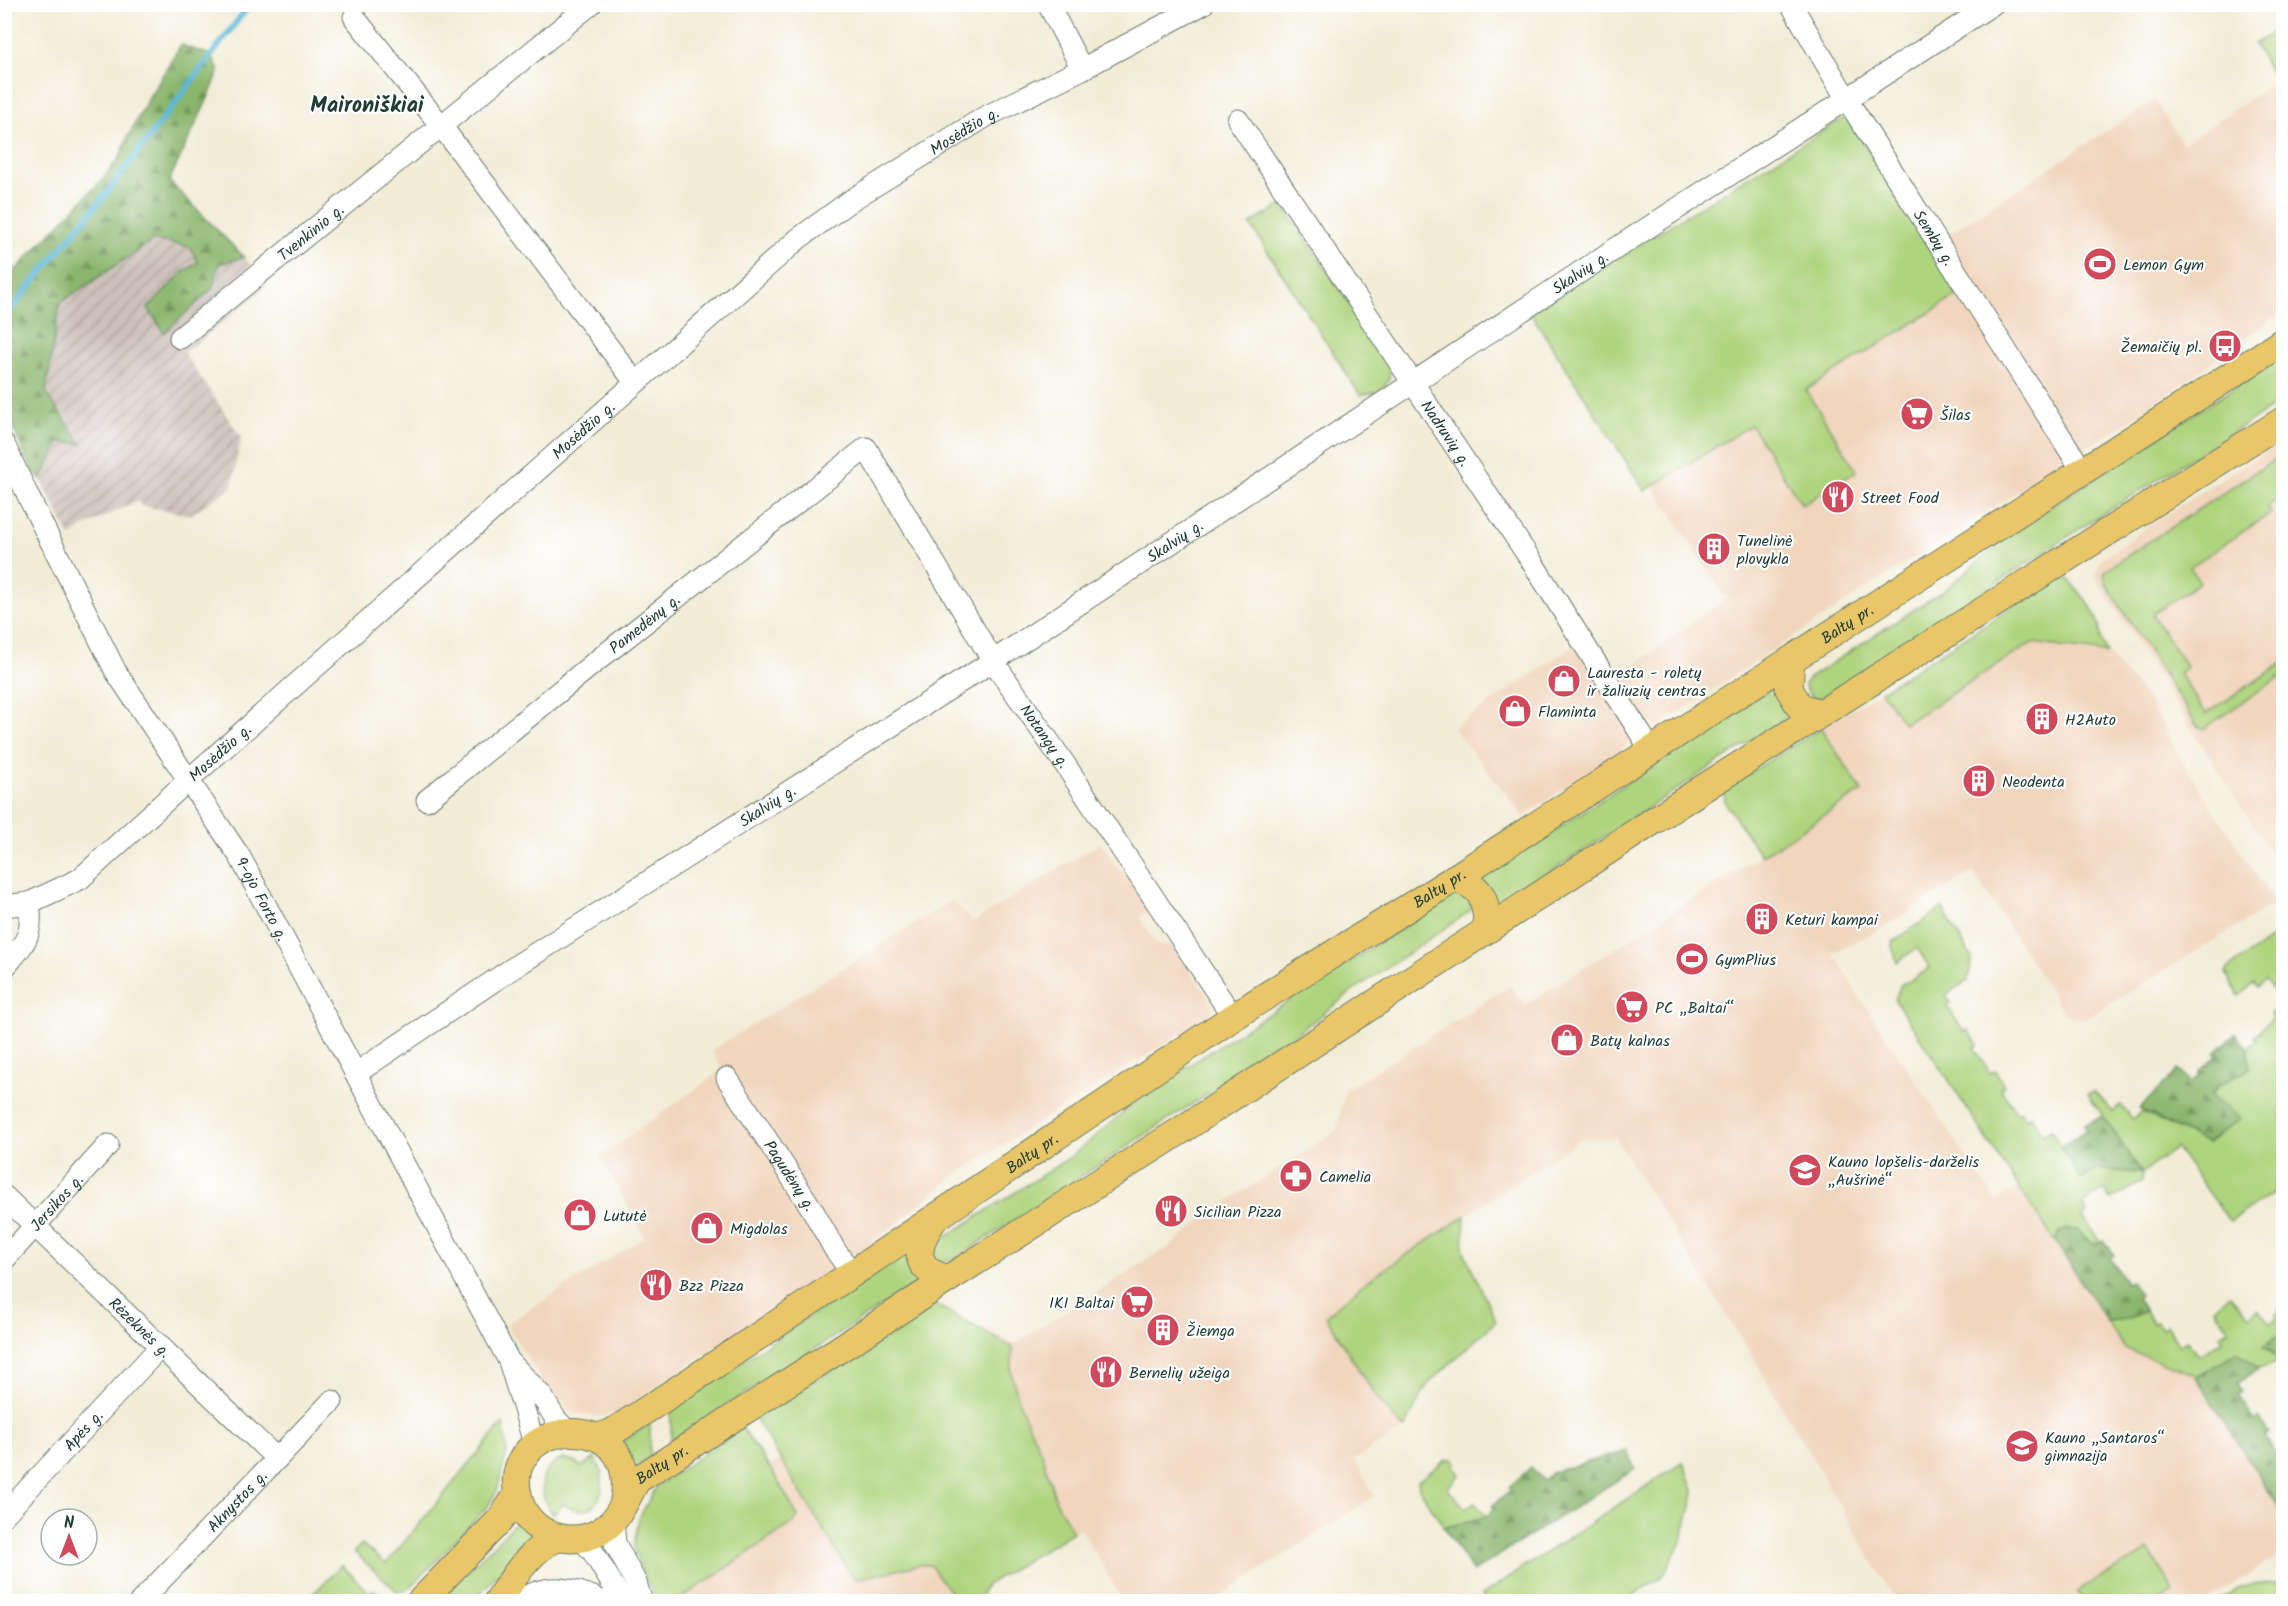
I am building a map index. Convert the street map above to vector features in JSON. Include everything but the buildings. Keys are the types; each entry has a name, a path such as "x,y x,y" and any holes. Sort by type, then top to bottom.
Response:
{"main road":[{"name":"Baltų pr.","path":"598,1437 611,1433 692,1380 1233,1017 1454,879 2283,341"},
{"name":"Baltų pr.","path":"497,1602 526,1561 543,1544 569,1538 593,1536 618,1511 637,1480 1180,1131 1821,713 2283,420"},
{"path":"1791,660 1789,689 1800,707 1821,713"},
{"path":"1454,879 1467,882 1477,889 1484,899 1488,929"},
{"path":"932,1221 921,1238 919,1250 921,1260 935,1275 948,1279"},
{"path":"569,1538 545,1533 531,1522 521,1506 518,1494 517,1484 522,1463 543,1438 567,1431 578,1431 598,1437"},
{"name":"Baltų pr.","path":"598,1437 616,1453 622,1464 626,1488 618,1511"},
{"path":"420,1602 500,1521 518,1494"}],"street":[{"name":"Tvenkinio g.","path":"180,338 591,4"},
{"path":"1048,4 1082,69"},
{"name":"Mosėdžio g.","path":"4,906 29,903 80,879 188,780 798,239 850,201 984,117 1082,69 1203,4"},
{"name":"Sembų g.","path":"1791,4 1846,98 2082,470"},
{"name":"Skalvių g.","path":"355,1074 516,966 993,661 1412,383 1993,4"},
{"path":"354,17 442,127 635,382"},
{"name":"Nadruvių g.","path":"1238,120 1532,562 1651,750"},
{"name":"9-ojo Forto g.","path":"4,444 116,672 240,857 510,1361 534,1446"},
{"name":"Notangų g.","path":"866,448 993,661 1062,760 1233,1017"},
{"name":"Pamedėnų g.","path":"427,800 603,656 866,448"},
{"path":"4,968 23,946 32,924 29,903"},
{"name":"Pagudėnų g.","path":"727,1078 812,1209 835,1250 852,1273"},
{"name":"Jersikos g.","path":"4,1260 108,1145"},
{"name":"Rėzeknės g.","path":"4,1196 277,1459"},
{"name":"Apės g.","path":"4,1515 161,1346"},
{"name":"9-ojo Forto g.","path":"510,1361 541,1395 555,1418 567,1431"},
{"name":"Aknystos g.","path":"140,1602 332,1401"},
{"path":"618,1511 615,1542 636,1583 642,1602"},
{"path":"569,1538 593,1552 623,1602"},
{"path":"518,1602 526,1596 564,1588 588,1594 603,1602"}],"shaded area":[{"path":"2277,81 2284,92 2283,311 2147,409 1658,726 1643,720 1617,678 1726,598 1653,486 1751,424 1802,505 1856,471 1806,390 1958,295 1930,246 2154,100 2183,144"},
{"path":"154,239 190,247 199,261 183,272 148,307 163,332 212,289 219,263 244,257 267,286 184,353 241,437 232,487 190,515 142,506 137,501 81,528 70,537 41,479 60,442 81,443 46,390 60,303"},
{"path":"2283,440 2283,872 2096,579 2095,574 2101,560 2162,517"},
{"path":"2032,643 2107,653 2148,700 2187,769 2275,903 2086,1019 2065,1014 1973,872 1877,931 1833,953 1849,977 1852,986 1996,1201 2019,1186 2125,1349 2194,1374 2283,1514 2283,1553 2207,1601 1896,1601 1751,1354 1615,1138 1583,1138 1367,1281 1326,1316 1369,1384 1392,1417 1404,1429 1354,1460 1375,1496 1213,1601 1123,1601 1080,1528 986,1585 979,1602 675,1601 704,1509 983,1328 1016,1343 1176,1242 1206,1216 1336,1131 1346,1090 1510,986 1525,1005 1861,790 1821,728 1881,691 1905,724"},
{"path":"1575,645 1629,729 1630,739 1627,745 1524,816 1453,728"},
{"path":"1100,843 1150,909 1140,918 1158,946 1173,946 1209,998 1212,1008 1211,1016 1036,1123 952,1178 868,1246 616,1414 597,1416 573,1413 553,1398 506,1324 645,1237 600,1157 722,1070 712,1050 952,900 973,922"}],"green space":[{"path":"2283,26 2283,92 2254,44"},
{"path":"181,45 211,55 219,71 169,181 244,257 219,264 212,289 164,333 148,308 183,272 198,262 190,247 154,240 60,303 46,390 82,444 60,442 41,479 31,468 5,411 5,281 119,159 149,97"},
{"path":"1847,116 1958,295 1806,390 1857,471 1802,505 1751,425 1645,491 1530,312"},
{"path":"1282,205 1391,364 1389,379 1381,392 1360,395 1250,224"},
{"path":"2283,356 2283,398 2271,408 2081,528 1823,697 1817,699 1808,693 1805,683 1809,678 1946,589 2015,530"},
{"path":"2283,454 2283,496 2267,507 2271,513 2190,567 2200,582 2152,615 2187,667 2179,673 2206,714 2283,663 2283,675 2203,729 2197,726 2106,584 2104,574 2107,569"},
{"path":"2056,579 2068,579 2089,605 2096,616 2107,653 2032,643 1904,724 1881,691"},
{"path":"1779,683 1794,713 1495,908 1482,876"},
{"path":"1821,728 1862,791 1761,856 1725,802 1724,795 1727,787"},
{"path":"1461,893 1467,894 1472,908 1469,912 1361,985 1272,1052 952,1261 941,1261 936,1257 935,1247 938,1242 1072,1156 1135,1102 1160,1084 1420,916"},
{"path":"1942,908 1972,958 1968,980 1946,995 1951,1003 1947,1006 1964,1032 1968,1030 1978,1045 1974,1048 1990,1073 1995,1070 2004,1085 2000,1088 2017,1113 2021,1111 2026,1119 2031,1115 2043,1135 2051,1130 2081,1180 2098,1169 2141,1173 2088,1094 2094,1091 2113,1112 2121,1105 2133,1119 2142,1112 2208,1143 2211,1096 2218,1086 2249,1068 2248,1048 2257,1040 2254,1036 2273,1018 2270,1014 2283,1002 2283,1187 2230,1221 2176,1148 2142,1173 2142,1182 2110,1199 2104,1190 2082,1205 2087,1213 2083,1217 2100,1242 2094,1245 2077,1230 2060,1232 2055,1242 1895,1000 1901,984 1930,968 1917,948 1897,962 1892,946 1894,941"},
{"path":"2275,935 2283,947 2283,1000 2265,980 2258,987 2254,983 2239,996 2226,973 2228,969"},
{"path":"2235,1034 2248,1048 2249,1068 2218,1086 2211,1096 2241,1118 2207,1143 2139,1109 2178,1070 2191,1083 2200,1076 2198,1073 2217,1056 2215,1053"},
{"path":"2103,1116 2142,1173 2098,1169 2081,1180 2062,1146 2087,1130 2084,1125"},
{"path":"1465,1216 1463,1249 1496,1321 1427,1385 1404,1429 1392,1417 1372,1389 1326,1316 1367,1281"},
{"path":"2067,1229 2077,1230 2094,1245 2104,1240 2114,1255 2110,1258 2126,1283 2131,1281 2140,1295 2137,1298 2145,1311 2127,1319 2107,1321 2055,1242 2060,1232"},
{"path":"906,1251 910,1268 921,1281 671,1441 671,1410"},
{"path":"2230,1295 2249,1316 2258,1309 2270,1323 2283,1307 2283,1333 2263,1347 2283,1361 2259,1369 2237,1352 2196,1377 2194,1374 2125,1349 2107,1321 2127,1319 2145,1311 2153,1323 2157,1321 2162,1328 2167,1325 2179,1345 2187,1340 2198,1356 2223,1340 2220,1335 2229,1330 2214,1308"},
{"path":"934,1304 1013,1348 1011,1372 1020,1405 1042,1455 1056,1501 1073,1532 986,1585 979,1601 957,1601 930,1565 918,1565 856,1579 852,1576 755,1418"},
{"path":"2283,1333 2283,1359 2263,1347"},
{"path":"2237,1352 2259,1369 2237,1383 2242,1392 2238,1395 2255,1421 2259,1418 2269,1433 2265,1436 2281,1461 2283,1460 2283,1514 2196,1377"},
{"path":"503,1423 507,1452 497,1491 489,1505 413,1585 404,1591 397,1591 354,1552 362,1544 386,1564"},
{"path":"650,1423 650,1457 632,1468 621,1443"},
{"path":"742,1428 774,1474 798,1517 794,1522 677,1601 658,1601 641,1570 634,1546 639,1518 657,1486"},
{"path":"1627,1451 1635,1469 1473,1572 1444,1528 1487,1516 1494,1509 1492,1506 1511,1490 1509,1487 1531,1467 1544,1481 1553,1472"},
{"path":"595,1458 602,1479 599,1499 585,1510 563,1504 553,1515 545,1500 542,1484 548,1469 563,1459 575,1462 581,1467"},
{"path":"1453,1459 1456,1462 1454,1466 1460,1475 1447,1488 1466,1509 1474,1502 1487,1516 1444,1528 1419,1488 1418,1481 1446,1460"},
{"path":"1683,1462 1694,1494 1682,1540 1663,1576 1624,1601 1486,1601 1482,1595"},
{"path":"519,1519 535,1536 472,1601 438,1602"},
{"path":"2149,1550 2174,1592 2159,1601 2083,1601 2077,1592"},
{"path":"342,1565 367,1591 375,1590 384,1601 306,1601"},
{"path":"2258,1583 2283,1584 2283,1599 2269,1596 2249,1597 2242,1601 2218,1601 2237,1589"}],"waterway":[{"path":"4,318 114,184 250,4"}],"place":[{"name":"Lemon Gym","path":"2100,264"},
{"name":"Žemaičių pl.","path":"2225,346"},
{"name":"Šilas","path":"1917,414"},
{"name":"Street Food","path":"1838,497"},
{"name":"Tunelinė plovykla","path":"1714,549"},
{"name":"Lauresta - roletų ir žaliuzių centras","path":"1564,681"},
{"name":"Flaminta","path":"1515,711"},
{"name":"H2Auto","path":"2042,719"},
{"name":"Neodenta","path":"1979,781"},
{"name":"Keturi kampai","path":"1762,919"},
{"name":"GymPlius","path":"1692,959"},
{"name":"PC „Baltai“","path":"1632,1007"},
{"name":"Batų kalnas","path":"1567,1040"},
{"name":"Kauno lopšelis-darželis „Aušrinė“","path":"1805,1170"},
{"name":"Camelia","path":"1296,1176"},
{"name":"Sicilian Pizza","path":"1171,1211"},
{"name":"Lututė","path":"580,1215"},
{"name":"Migdolas","path":"707,1228"},
{"name":"Bzz Pizza","path":"656,1285"},
{"name":"IKI Baltai","path":"1137,1302"},
{"name":"Žiemga","path":"1163,1330"},
{"name":"Bernelių užeiga","path":"1106,1372"},
{"name":"Kauno „Santaros“ gimnazija","path":"2022,1446"}],"district":[{"name":"Maironiškiai","path":"367,104"}]}
